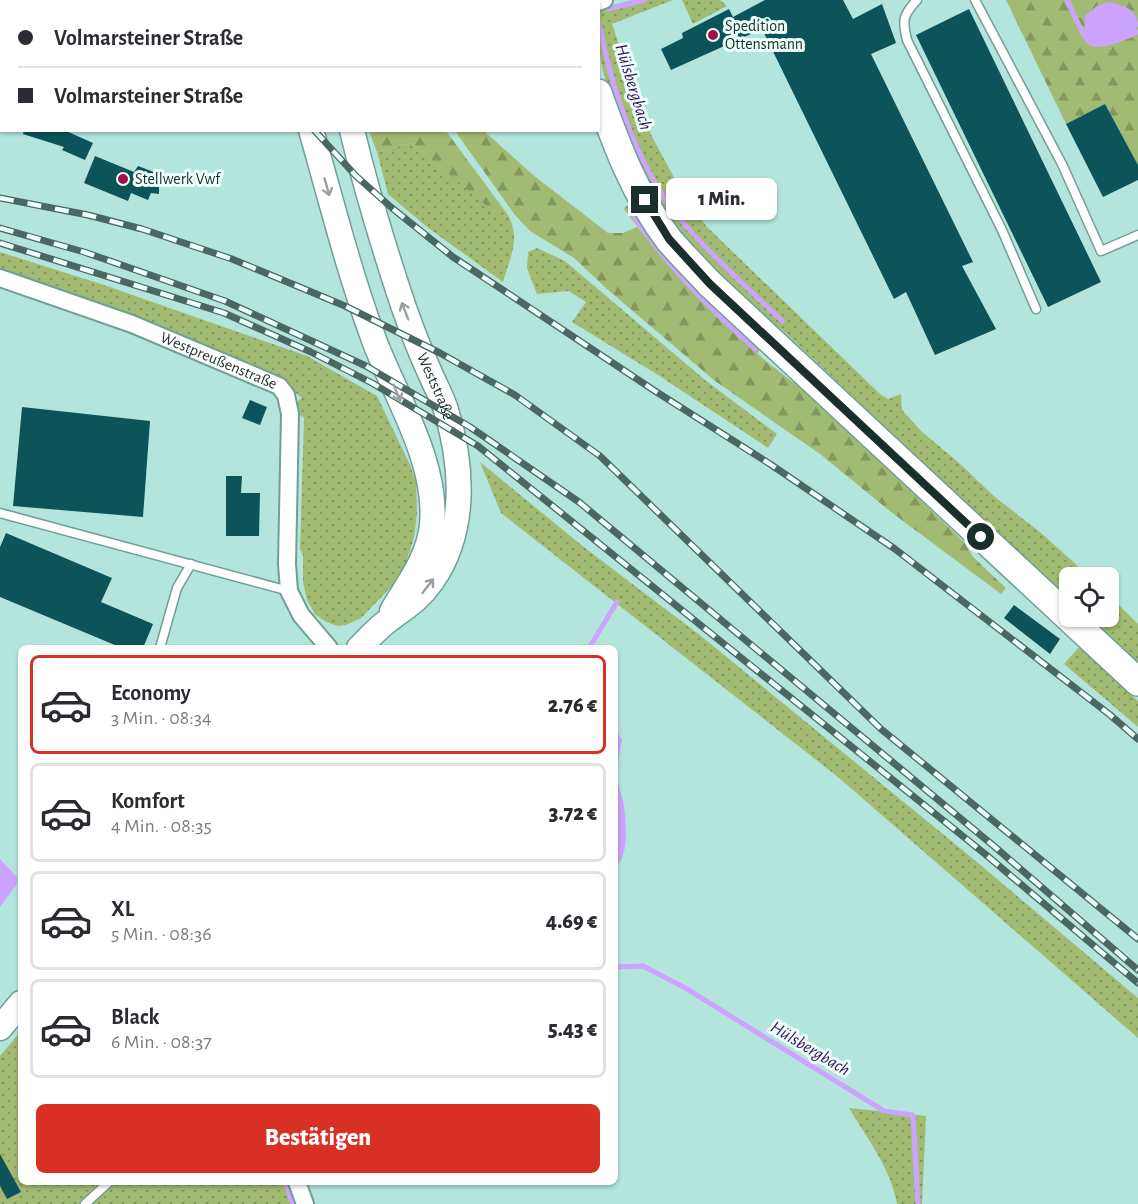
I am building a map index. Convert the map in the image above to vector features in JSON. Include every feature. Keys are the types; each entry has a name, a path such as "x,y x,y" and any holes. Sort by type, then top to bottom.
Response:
{"main road":[{"path":"600,98 626,165 645,200 669,239 703,277 1138,682"}],"street":[{"name":"Weststraße","path":"312,132 341,236 374,339 422,454 430,482 432,526 428,543 415,573 384,623"},
{"name":"Weststraße","path":"353,132 404,308 446,409 456,450 460,480 454,529 446,554 433,580 414,603 384,623 362,645"},
{"name":"Westpreußenstraße","path":"0,278 132,324 279,386 286,395 290,414 287,564 289,591 301,615 326,645"},
{"path":"0,1028 18,1007"},
{"path":"298,1185 305,1204"}],"lane":[{"path":"918,0 908,9 903,22 907,40 1002,230 1036,309"},
{"path":"975,0 1062,164 1101,251 1138,234"},
{"path":"0,513 289,591"},
{"path":"161,645 177,588 191,564"},
{"path":"85,1204 106,1185"}],"green space":[{"path":"633,0 673,0 612,24 648,129 686,200 707,227 880,394 888,399 901,394 902,410 921,431 1079,567 1059,567 1059,591 790,337 780,328 776,329 735,290 672,220 637,162 609,93 600,55 600,11 605,7"},
{"path":"682,0 720,0 727,6 693,24"},
{"path":"1006,0 1138,0 1138,165 1105,104 1066,124"},
{"path":"369,132 447,132 508,215 495,213 412,143 377,152"},
{"path":"456,132 485,132 533,175 608,233 623,233 637,227 715,315 768,363 802,389 892,473 964,542 973,557 1006,588 1001,594 891,512 820,454 715,381 574,258 530,231 515,215"},
{"path":"412,143 495,212 508,215 512,223 514,240 503,282 427,227 388,194 377,152"},
{"path":"630,205 702,293 759,347 758,354 704,303 654,248 624,209"},
{"path":"537,248 565,261 705,380 777,434 768,448 658,375 572,322 586,302 569,291 537,294 527,268 528,252"},
{"path":"0,252 104,285 307,356 377,396 416,482 417,514 414,538 405,565 393,585 361,618 346,625 338,626 326,622 315,614 307,600 303,582 303,555 300,549 304,418 300,415 297,402 302,398 286,385 162,328 0,272"},
{"path":"480,462 585,548 701,636 977,862 1138,998 1138,1038 838,777 501,513"},
{"path":"1119,605 1138,624 1138,664 1098,627 1119,627"},
{"path":"1079,647 1138,701 1138,727 1064,664"},
{"path":"18,1035 18,1185 285,1185 292,1204 0,1204 0,1056"},
{"path":"849,1108 926,1116 922,1204 897,1204 884,1166"}],"shaded area":[{"path":"1109,2 1124,6 1133,12 1138,26 1132,34 1123,39 1096,44 1087,39 1085,34 1085,16 1098,5"},
{"path":"618,733 622,740 618,761"},
{"path":"618,782 624,805 626,830 625,847 618,864"},
{"path":"0,859 17,877 17,884 0,907"}],"building":[{"path":"765,0 843,0 853,19 882,4 896,43 871,54 973,262 962,266 996,329 935,355 906,292 894,299 762,29 671,70 661,49 683,38 682,33 729,9 733,17"},
{"path":"969,9 1101,282 1048,307 916,35"},
{"path":"1105,104 1138,165 1138,180 1103,197 1066,124"},
{"path":"24,132 68,132 93,143 85,160 62,150 64,147 23,134"},
{"name":"Stellwerk Vwf","path":"95,156 134,172 138,166 159,174 159,194 151,193 148,200 131,193 128,201 84,183"},
{"path":"250,400 267,407 260,425 242,418"},
{"path":"22,407 150,421 143,517 13,506"},
{"path":"226,476 242,476 241,493 260,493 259,536 226,536"},
{"path":"6,533 112,578 101,602 153,624 144,645 115,645 0,597 0,547"},
{"path":"1014,605 1060,639 1050,654 1004,618"},
{"path":"0,1154 21,1192 7,1199 0,1186"}],"waterway":[{"name":"Hülsbergbach","path":"608,9 645,0"},
{"name":"Hülsbergbach","path":"1067,0 1081,30 1091,43 1108,43 1138,32"},
{"name":"Hülsbergbach","path":"600,28 619,103 653,180 695,237 782,321"},
{"path":"630,211 657,249 688,284 755,349"},
{"name":"Hülsbergbach","path":"591,645 617,602"},
{"name":"Hülsbergbach","path":"618,967 643,966 687,989 884,1111 913,1115 918,1204"},
{"path":"286,1185 293,1204"}],"railway":[{"path":"316,132 356,176 453,257 770,464 895,549 1109,714 1138,739"},
{"path":"0,198 88,215 142,229 232,259 345,306 440,353 515,395 600,456 881,729 1138,939"},
{"path":"0,228 84,252 225,301 366,366 470,427 579,502 995,847 1138,970"},
{"path":"0,243 224,313 311,352 372,383 478,446 985,854 1138,983"}],"place":[{"name":"Spedition Ottensmann","path":"713,35"},
{"name":"Stellwerk Vwf","path":"123,179"}],"route":[{"path":"645,200 669,239 710,284 981,537"}]}
